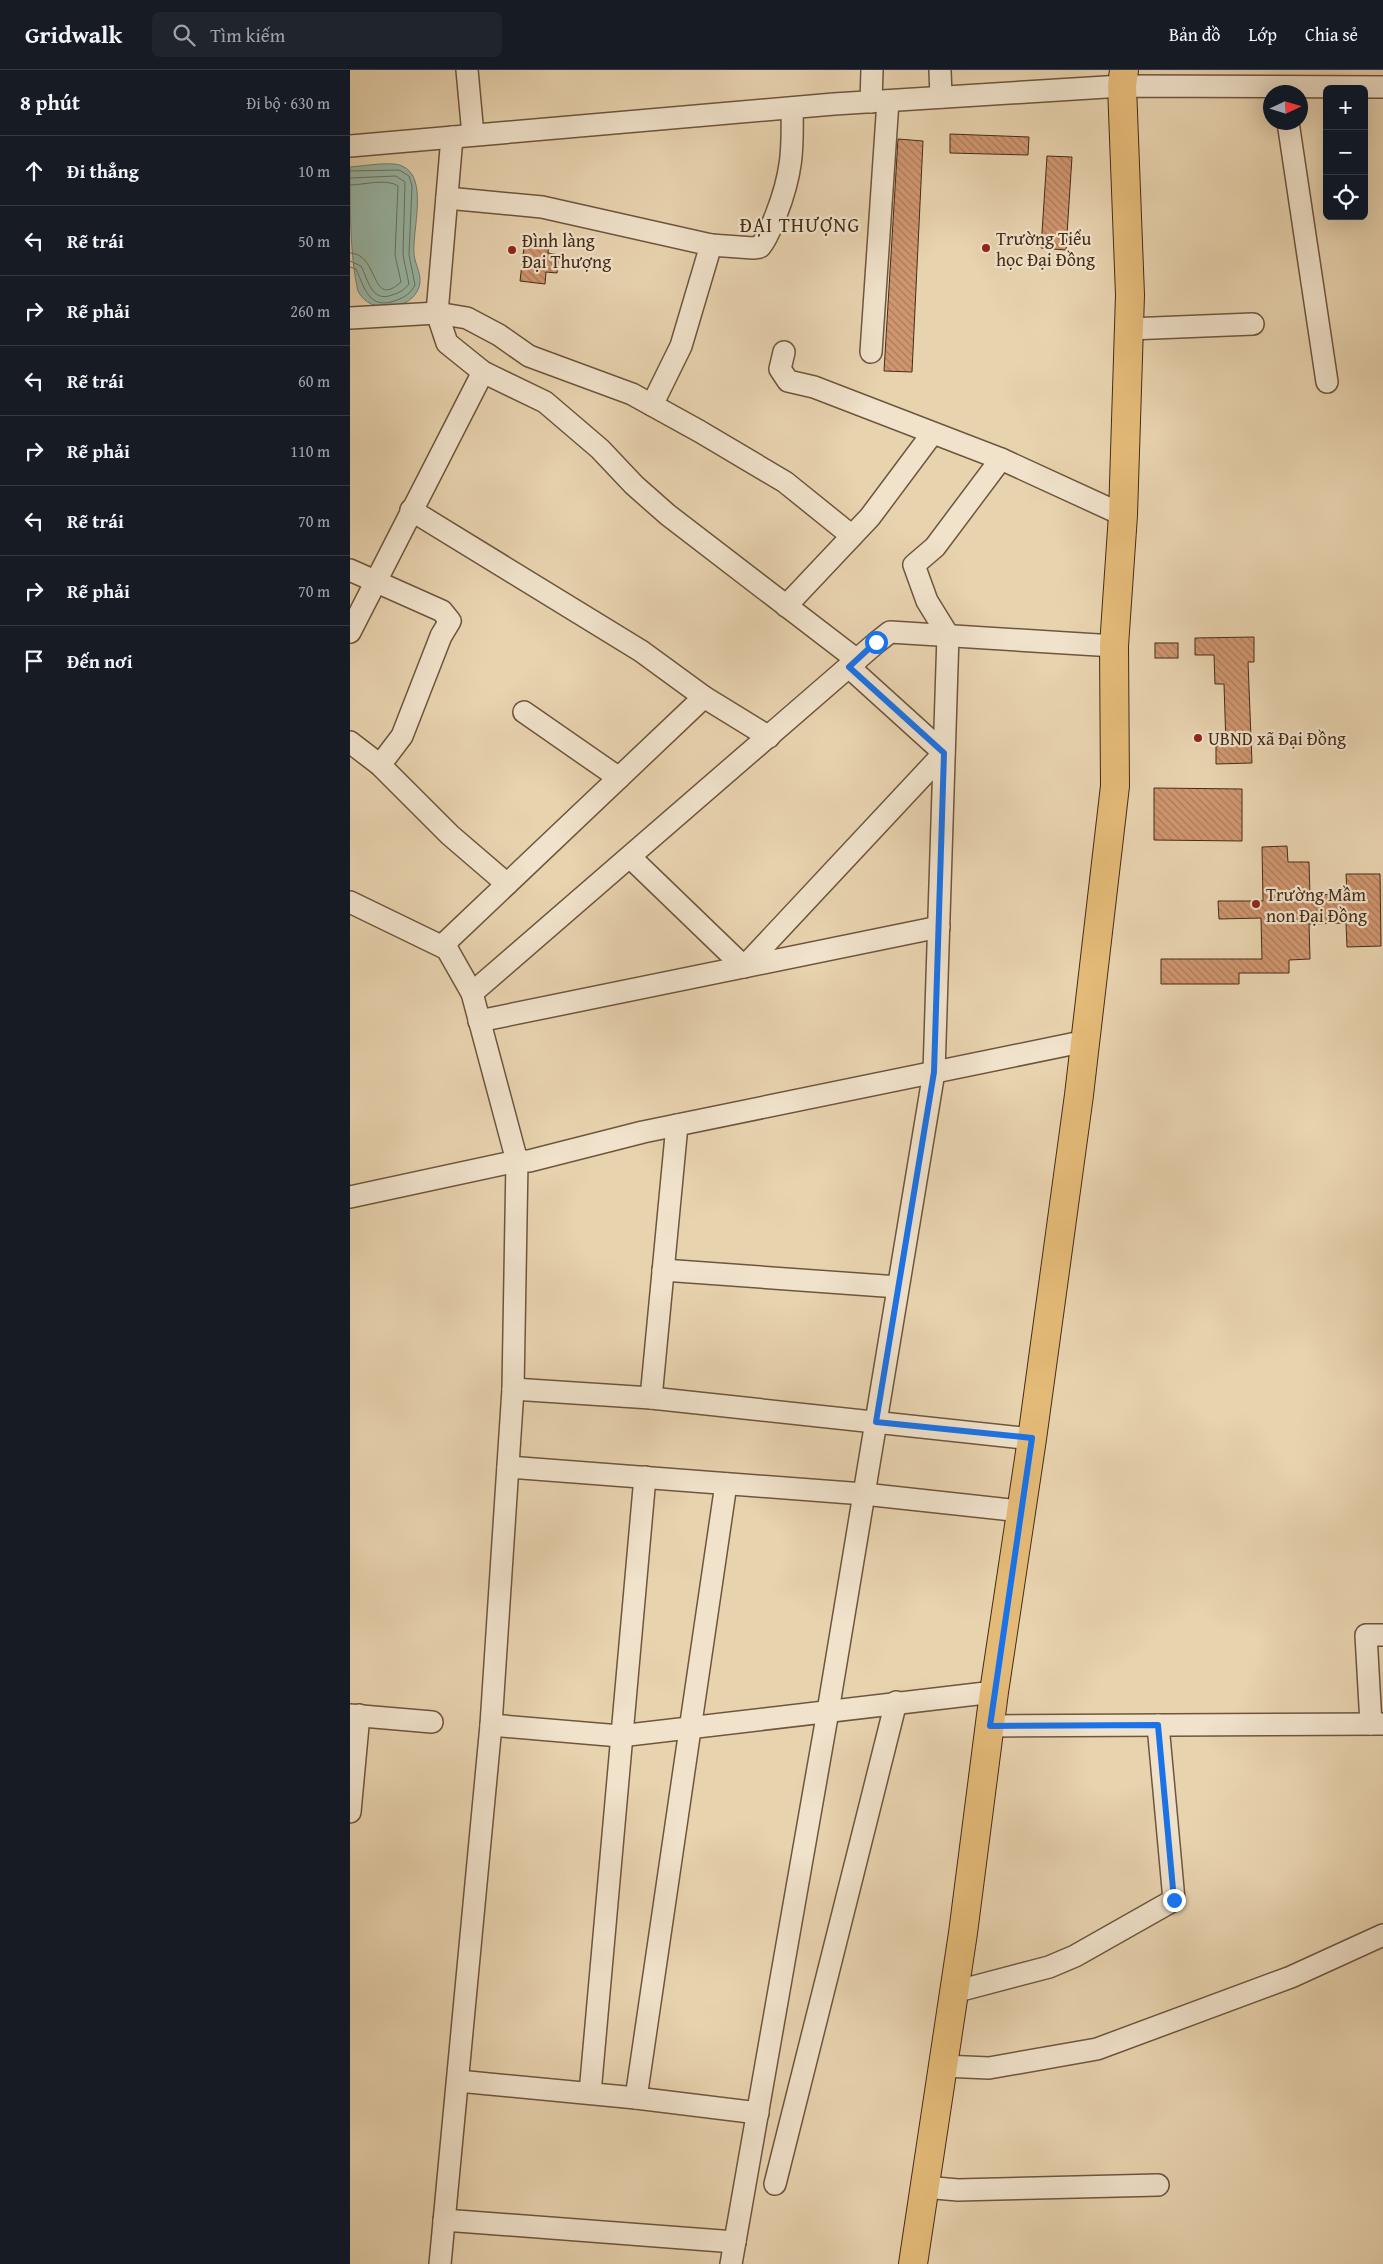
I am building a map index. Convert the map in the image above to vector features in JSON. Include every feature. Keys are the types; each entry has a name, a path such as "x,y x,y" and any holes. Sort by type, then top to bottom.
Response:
{"main road":[{"path":"913,2264 954,1992 994,1692 1032,1438 1086,1041 1115,786 1114,646 1123,515 1129,329 1123,78"}],"street":[{"path":"467,70 462,136 447,198 436,313 447,344 483,372 545,402 600,449 634,485 668,516 786,606 853,664 944,753"},
{"path":"871,352 880,101 872,70"},
{"path":"940,70 941,97"},
{"path":"350,146 941,97 1061,80 1123,78 1263,88"},
{"path":"1308,88 1383,87"},
{"path":"447,198 542,208 711,245 760,247 767,238 783,197 791,168 792,108"},
{"path":"1289,130 1327,382"},
{"path":"652,405 681,346 711,245"},
{"path":"350,318 436,313 467,318 499,335 529,356 632,394 652,405 785,482 852,536"},
{"path":"1129,329 1253,324"},
{"path":"784,352 780,369 788,381 814,387 1000,459 1123,515"},
{"path":"350,632 483,372"},
{"path":"786,606 870,517 932,434"},
{"path":"731,2264 828,1711 934,1072 948,635 928,600 914,565 935,547 1000,459"},
{"path":"411,510 641,651 704,697 769,737"},
{"path":"350,570 442,611 450,621 441,636 402,736 380,765"},
{"path":"472,993 769,737 876,642 890,632 1114,646"},
{"path":"440,2264 491,1725 513,1389 517,1161 472,993 447,949 447,941 704,697"},
{"path":"524,712 619,778"},
{"path":"350,742 380,765 450,836 507,884"},
{"path":"744,967 944,753"},
{"path":"630,857 744,967"},
{"path":"350,902 447,949"},
{"path":"479,1022 939,927"},
{"path":"350,1197 517,1161 528,1161 678,1125 1086,1041"},
{"path":"650,1398 678,1125"},
{"path":"663,1270 898,1287"},
{"path":"513,1389 650,1398 1032,1438"},
{"path":"508,1467 864,1494 1020,1511"},
{"path":"590,2093 645,1477"},
{"path":"636,2098 726,1484"},
{"path":"990,1726 1377,1724 1366,1635 1383,1635"},
{"path":"491,1725 622,1736 896,1702 994,1692"},
{"path":"775,2184 896,1702"},
{"path":"350,1812 354,1715 432,1722"},
{"path":"954,1992 1049,1968 1075,1956 1174,1900 1158,1725"},
{"path":"943,2066 989,2068 1097,2049 1291,1978 1383,1934"},
{"path":"458,2081 590,2093 758,2113"},
{"path":"924,2186 966,2190 1158,2185"},
{"path":"444,2220 735,2242"}],"water":[{"path":"379,164 402,166 410,172 415,181 417,192 414,254 420,283 415,295 408,301 390,307 372,304 364,299 358,291 352,247 350,167"}],"building":[{"path":"950,134 1029,137 1028,155 950,153"},
{"path":"898,139 923,141 912,372 884,371"},
{"path":"1047,156 1072,157 1066,250 1041,248"},
{"path":"525,239 549,242 548,253 559,255 557,273 546,272 545,284 520,281"},
{"path":"1254,637 1254,662 1248,662 1252,763 1216,764 1216,746 1226,746 1224,684 1215,684 1214,655 1195,655 1195,638"},
{"path":"1155,643 1178,643 1178,658 1155,658"},
{"path":"1154,788 1242,789 1242,841 1154,840"},
{"path":"1287,846 1288,862 1309,862 1310,895 1347,894 1346,874 1380,874 1381,946 1347,947 1346,923 1309,924 1310,959 1289,960 1289,973 1239,973 1239,984 1161,984 1161,959 1262,959 1261,918 1219,919 1218,901 1263,901 1262,847"}],"place":[{"name":"Trường Tiểu học Đại Đồng","path":"986,248"},
{"name":"Đình làng Đại Thượng","path":"512,250"},
{"name":"UBND xã Đại Đồng","path":"1198,738"},
{"name":"Trường Mầm non Đại Đồng","path":"1256,904"}],"district":[{"name":"ĐẠI THƯỢNG","path":"800,224"}],"route":[{"path":"876,642 849,667 944,753 934,1072 876,1422 1032,1438 990,1726 1158,1725 1174,1900"}]}
